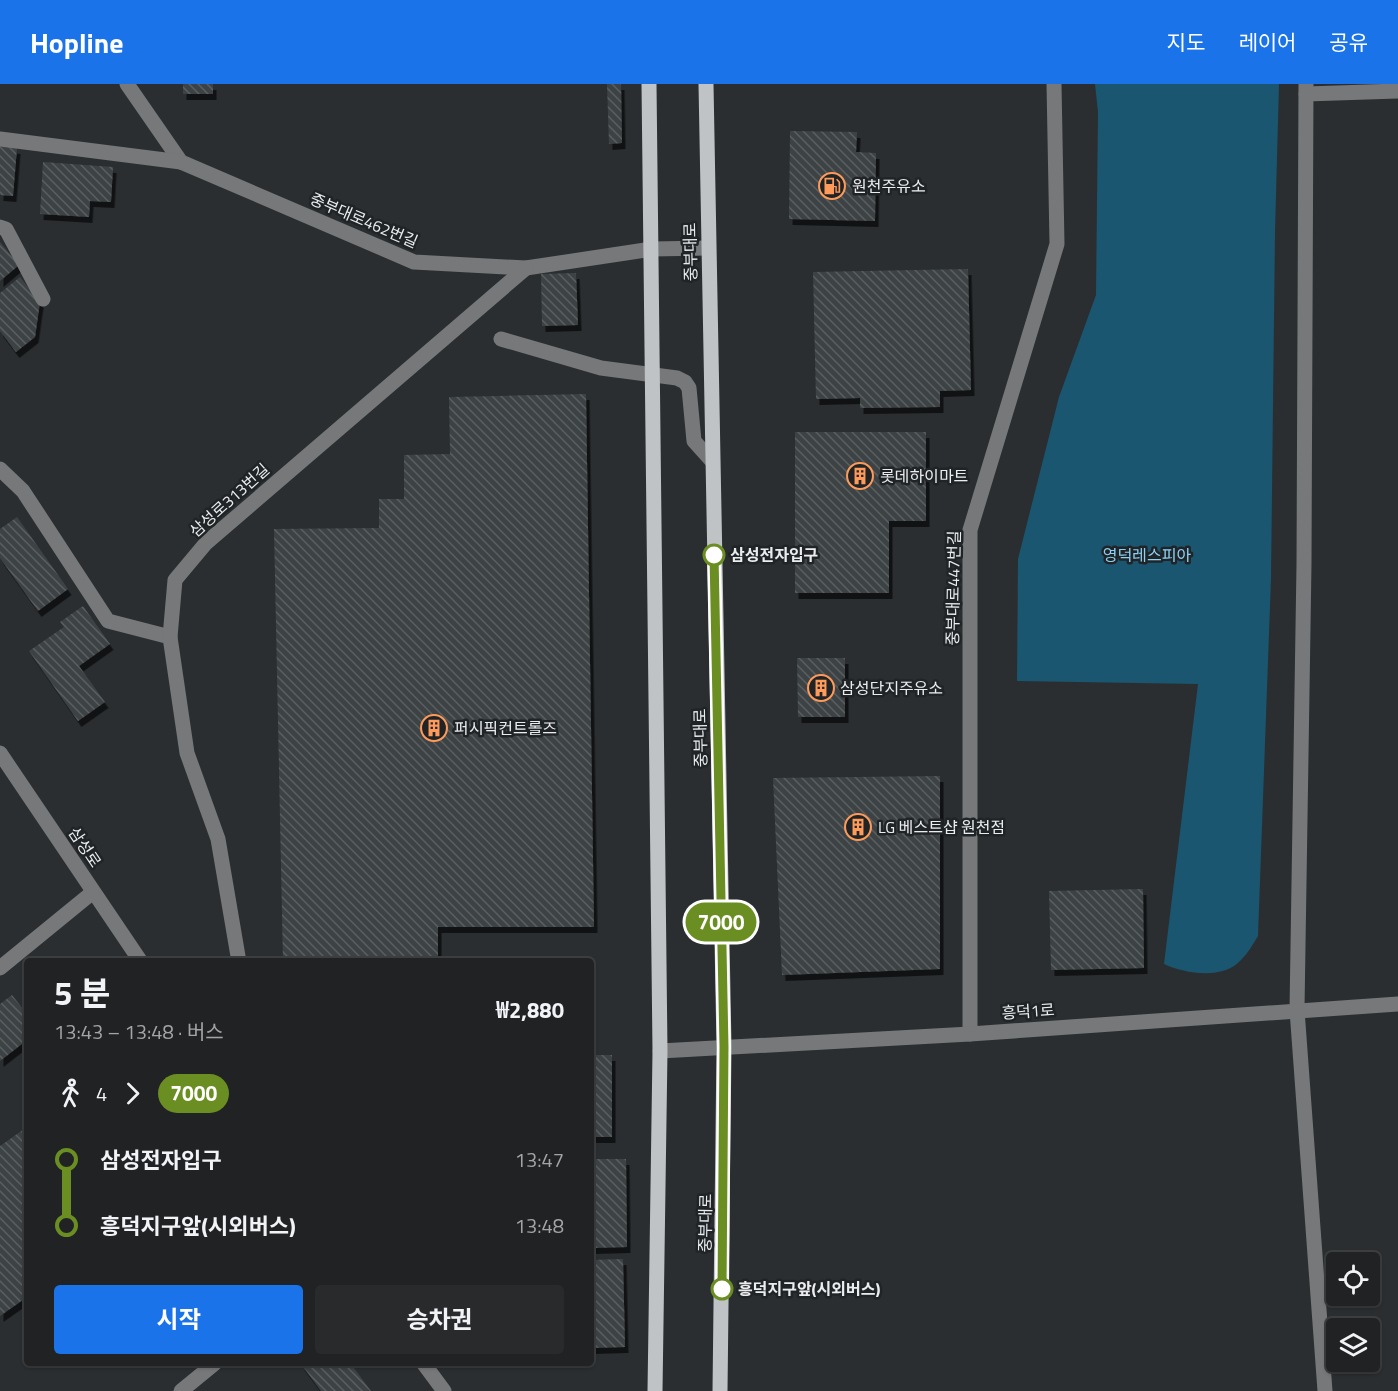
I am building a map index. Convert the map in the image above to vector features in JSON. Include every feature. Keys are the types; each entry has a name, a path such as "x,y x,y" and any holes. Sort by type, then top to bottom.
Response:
{"main road":[{"path":"650,84 655,375 660,1052 655,1391"},
{"name":"중부대로","path":"706,84 724,1047 720,1391"}],"street":[{"path":"127,84 181,162"},
{"name":"중부대로447번길","path":"970,1034 970,530 1057,244 1054,84"},
{"path":"1325,1391 1297,1010 1304,552 1306,89 1398,91"},
{"name":"중부대로462번길","path":"0,140 181,162 414,262 526,268 652,249 708,248"},
{"path":"0,227 6,229 43,299"},
{"name":"삼성로313번길","path":"238,958 218,839 187,753 170,637 175,580 206,543 526,268"},
{"path":"501,339 601,368 655,375 685,382 689,388 694,441 712,461"},
{"path":"0,469 23,491 108,621 170,637"},
{"name":"삼성로","path":"0,753 138,958"},
{"path":"0,968 93,892"},
{"name":"흥덕1로","path":"660,1052 970,1034 1398,1004"},
{"path":"182,1391 212,1366"},
{"path":"425,1366 444,1391"}],"green space":[{"name":"영덕레스피아","path":"1095,84 1279,84 1271,578 1258,936 1241,960 1215,973 1193,972 1164,964 1198,684 1017,681 1018,559 1059,397 1096,295 1098,112"}],"building":[{"path":"183,84 213,84 213,94 183,94"},
{"path":"607,84 621,84 622,143 609,144"},
{"name":"원천주유소","path":"790,131 857,132 856,152 876,153 875,221 789,219"},
{"path":"0,146 17,148 13,196 0,195"},
{"path":"43,162 113,167 111,202 90,201 89,217 40,214"},
{"path":"0,242 19,265 0,281"},
{"path":"968,269 971,390 940,391 940,407 860,408 860,398 816,399 813,272"},
{"path":"576,273 578,325 542,326 541,274"},
{"path":"20,277 40,302 35,337 16,352 0,331 0,293"},
{"name":"퍼시픽컨트롤즈","path":"586,394 594,927 438,927 438,958 283,958 274,529 379,528 379,499 404,499 404,455 450,454 449,397"},
{"name":"롯데하이마트","path":"795,432 926,432 926,521 889,521 889,593 795,593"},
{"path":"17,517 68,589 38,611 0,558 0,529"},
{"path":"83,606 110,644 79,666 105,702 78,721 29,651 64,627 60,622"},
{"name":"삼성단지주유소","path":"797,658 845,658 845,717 798,717"},
{"name":"LG 베스트샵 원천점","path":"940,776 940,969 782,975 773,778"},
{"path":"1143,889 1144,968 1051,970 1049,891"},
{"path":"12,995 24,1010 24,1042 0,1061 0,1004"},
{"path":"594,1055 612,1055 612,1137 594,1137"},
{"path":"24,1129 24,1299 0,1316 0,1146"},
{"path":"594,1159 626,1159 627,1247 594,1248"},
{"path":"623,1259 625,1347 594,1348 594,1260"},
{"path":"302,1366 352,1366 371,1391 321,1391"}],"bus line":[{"name":"7000","path":"714,555 724,1047 722,1289"}],"place":[{"name":"원천주유소","path":"832,186"},
{"name":"롯데하이마트","path":"860,476"},
{"name":"삼성전자입구","path":"714,555"},
{"name":"삼성단지주유소","path":"821,688"},
{"name":"퍼시픽컨트롤즈","path":"434,728"},
{"name":"LG 베스트샵 원천점","path":"858,827"},
{"name":"흥덕지구앞(시외버스)","path":"722,1289"}]}
